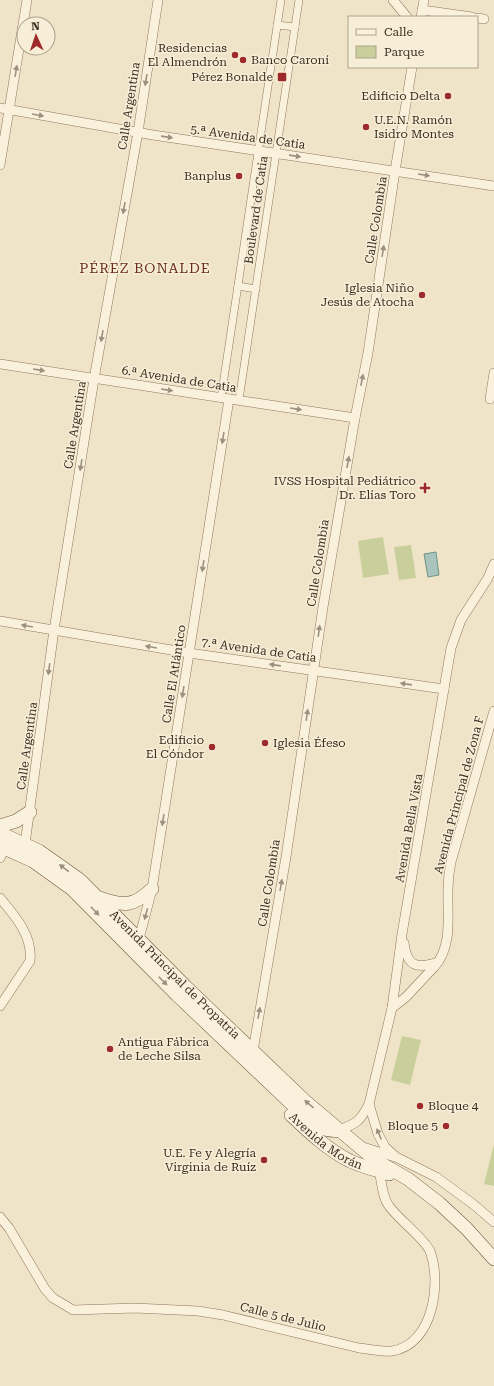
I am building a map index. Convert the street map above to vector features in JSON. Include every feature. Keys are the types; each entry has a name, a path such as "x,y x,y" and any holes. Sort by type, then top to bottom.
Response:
{"main road":[{"path":"0,826 16,821 30,812"},
{"name":"Avenida Principal de Propatria","path":"0,833 22,849"},
{"name":"Avenida Principal de Propatria","path":"2,851 22,849 38,851 59,865 79,888 135,944 186,987 249,1056 263,1077 312,1122 331,1131 339,1130"},
{"name":"Avenida Principal de Propatria","path":"79,888 97,897 135,944"},
{"path":"97,897 113,903 133,902 142,899 152,889"},
{"name":"Avenida Principal de Propatria","path":"249,1056 339,1130"},
{"name":"Avenida Morán","path":"263,1077 270,1094 310,1133 327,1146 350,1161 408,1179"},
{"name":"Avenida Morán","path":"339,1130 375,1160 408,1179 428,1194 454,1217 494,1259"},
{"path":"310,1133 327,1141 360,1146"}],"street":[{"path":"0,165 5,109 27,0"},
{"name":"Boulevard de Catia","path":"225,398 238,286 281,0"},
{"name":"Boulevard de Catia","path":"239,400 299,0"},
{"path":"393,0 405,16"},
{"path":"424,0 421,13 459,16"},
{"name":"Calle Argentina","path":"22,849 30,812 54,630 94,378 160,1"},
{"path":"277,24 294,27"},
{"name":"Calle Colombia","path":"249,1056 286,857 314,670 355,418 368,353 412,68"},
{"name":"5.ª Avenida de Catia","path":"5,109 138,132 494,186"},
{"path":"238,286 256,289"},
{"name":"6.ª Avenida de Catia","path":"0,364 355,418"},
{"path":"490,399 494,373"},
{"name":"Calle El Atlántico","path":"135,944 152,889 189,653 225,398"},
{"name":"Avenida Bella Vista","path":"339,1130 357,1122 362,1118 370,1104 392,1008 402,934 451,648 461,620 488,578 494,564"},
{"name":"7.ª Avenida de Catia","path":"0,621 189,653 444,689"},
{"name":"Avenida Principal de Zona F","path":"392,1008 406,997 439,961 445,946 448,927 448,890 451,862 494,711"},
{"path":"0,898 24,931 31,953 30,961 0,1006"},
{"path":"402,934 405,954 412,964 422,966 439,961"},
{"name":"Avenida Bella Vista","path":"370,1104 378,1134 385,1147 398,1158"},
{"path":"360,1146 398,1158 436,1177 474,1204 494,1222"},
{"name":"Calle 5 de Julio","path":"0,1217 45,1289 53,1298 73,1310 141,1308 198,1311 223,1315 359,1348 392,1351 410,1344 419,1335 426,1324 432,1307 435,1295 435,1285 429,1251 424,1243 388,1205 379,1171"}],"green space":[{"path":"383,537 389,574 363,578 358,541"},
{"path":"411,545 416,578 399,580 394,547"},
{"path":"402,1036 421,1040 410,1085 391,1080"},
{"path":"494,1144 494,1186 484,1184"}],"water":[{"path":"436,552 439,575 428,577 424,554"}],"place":[{"name":"Residencias El Almendrón","path":"235,55"},
{"name":"Banco Caroní","path":"243,60"},
{"name":"Pérez Bonalde","path":"282,77"},
{"name":"Edificio Delta","path":"448,96"},
{"name":"U.E.N. Ramón Isidro Montes","path":"366,127"},
{"name":"Banplus","path":"239,176"},
{"name":"Iglesia Niño Jesús de Atocha","path":"422,295"},
{"name":"IVSS Hospital Pediátrico Dr. Elías Toro","path":"425,488"},
{"name":"Iglesia Éfeso","path":"265,743"},
{"name":"Edificio El Cóndor","path":"212,747"},
{"name":"Antigua Fábrica de Leche Silsa","path":"110,1049"},
{"name":"Bloque 4","path":"420,1106"},
{"name":"Bloque 5","path":"446,1126"},
{"name":"U.E. Fe y Alegría Virginia de Ruíz","path":"264,1160"}],"district":[{"name":"PÉREZ BONALDE","path":"145,268"}]}
